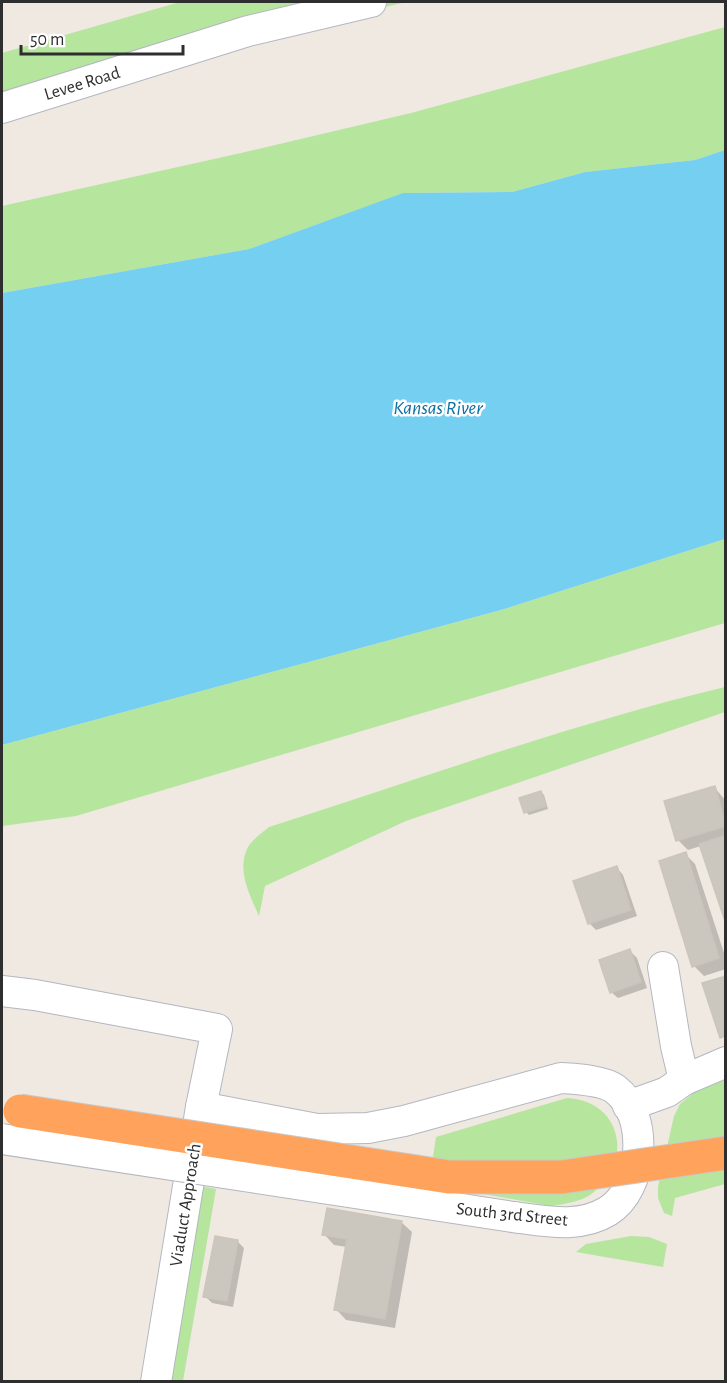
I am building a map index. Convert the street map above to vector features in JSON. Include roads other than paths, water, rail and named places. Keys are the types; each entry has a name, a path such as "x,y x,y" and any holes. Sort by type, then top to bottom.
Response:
{"highway":[{"path":"20,1111 449,1177 562,1177 726,1153"}],"street":[{"name":"Levee Road","path":"2,108 248,31 371,2"},
{"path":"663,967 684,1080"},
{"name":"Viaduct Approach","path":"2,991 35,994 217,1029 201,1107 156,1382"},
{"path":"628,1106 667,1092 684,1080 726,1062"},
{"name":"South 3rd Street","path":"2,1139 513,1218 562,1223 585,1220 609,1211 626,1193 634,1174 640,1144 636,1123 628,1106 614,1089 588,1080 561,1078 405,1121 368,1128 317,1129 201,1107"}],"water":[{"name":"Kansas River","path":"725,150 725,539 501,610 2,745 2,293 249,249 403,193 512,192 585,172 695,160"}]}
